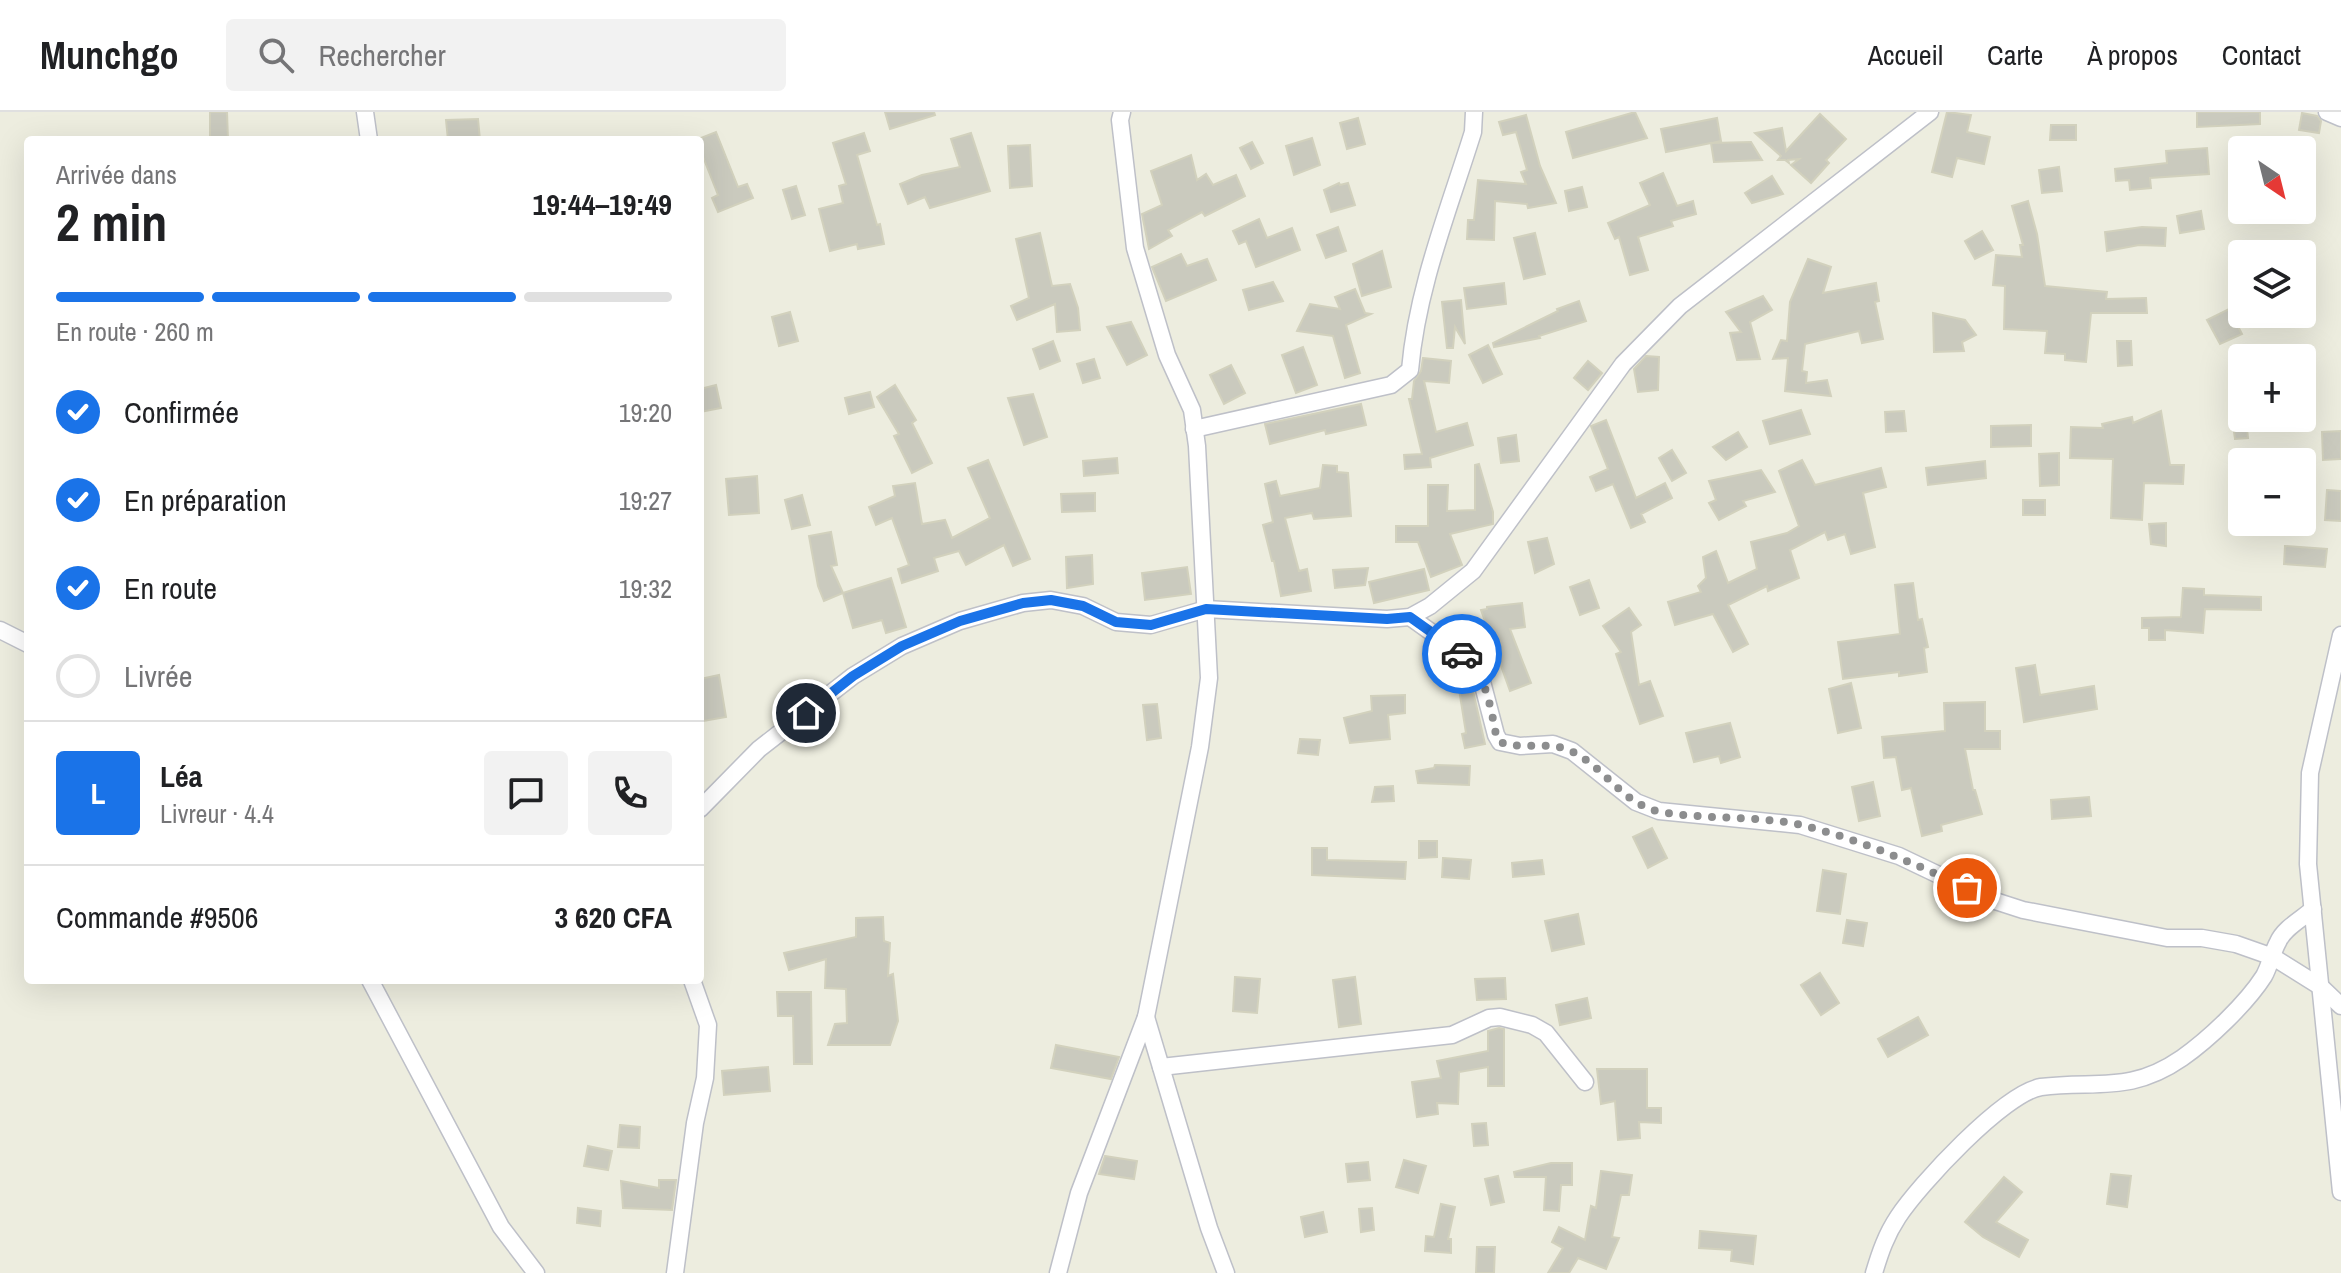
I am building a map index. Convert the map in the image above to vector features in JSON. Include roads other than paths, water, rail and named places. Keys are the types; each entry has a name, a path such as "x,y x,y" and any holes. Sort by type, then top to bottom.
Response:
{"street":[{"path":"365,112 368,136"},
{"path":"1058,1273 1079,1193 1146,1017 1200,747 1209,678 1192,410 1167,355 1135,248 1120,120 1122,112"},
{"path":"1194,429 1391,385 1410,370 1428,278 1473,132 1474,112"},
{"path":"704,805 759,749 853,676 902,646 960,621 1023,603 1051,600 1083,606 1116,622 1151,625 1206,609 1387,619 1410,617 1430,606 1473,571 1623,364 1680,306 1930,112"},
{"path":"2327,112 2341,118"},
{"path":"1410,617 1473,662 1480,674 1500,742 1520,746 1553,744 1572,751 1627,796 1648,807 1659,811 1800,825 1899,856 1989,899 2023,910 2167,938 2202,938 2236,944 2273,957 2321,987 2341,1006"},
{"path":"0,630 24,642"},
{"path":"2341,635 2310,773 2308,864 2341,1192"},
{"path":"1874,1273 1883,1242 1909,1204 1938,1169 2017,1098 2029,1090 2042,1087 2129,1082 2181,1059 2233,1012 2263,977 2278,940 2313,909"},
{"path":"372,984 501,1227 536,1273"},
{"path":"675,1273 695,1123 705,1078 708,1025 693,984"},
{"path":"1146,1017 1209,1228 1226,1273"},
{"path":"1161,1067 1452,1035 1489,1018 1500,1017 1517,1020 1546,1033 1585,1082"}]}
